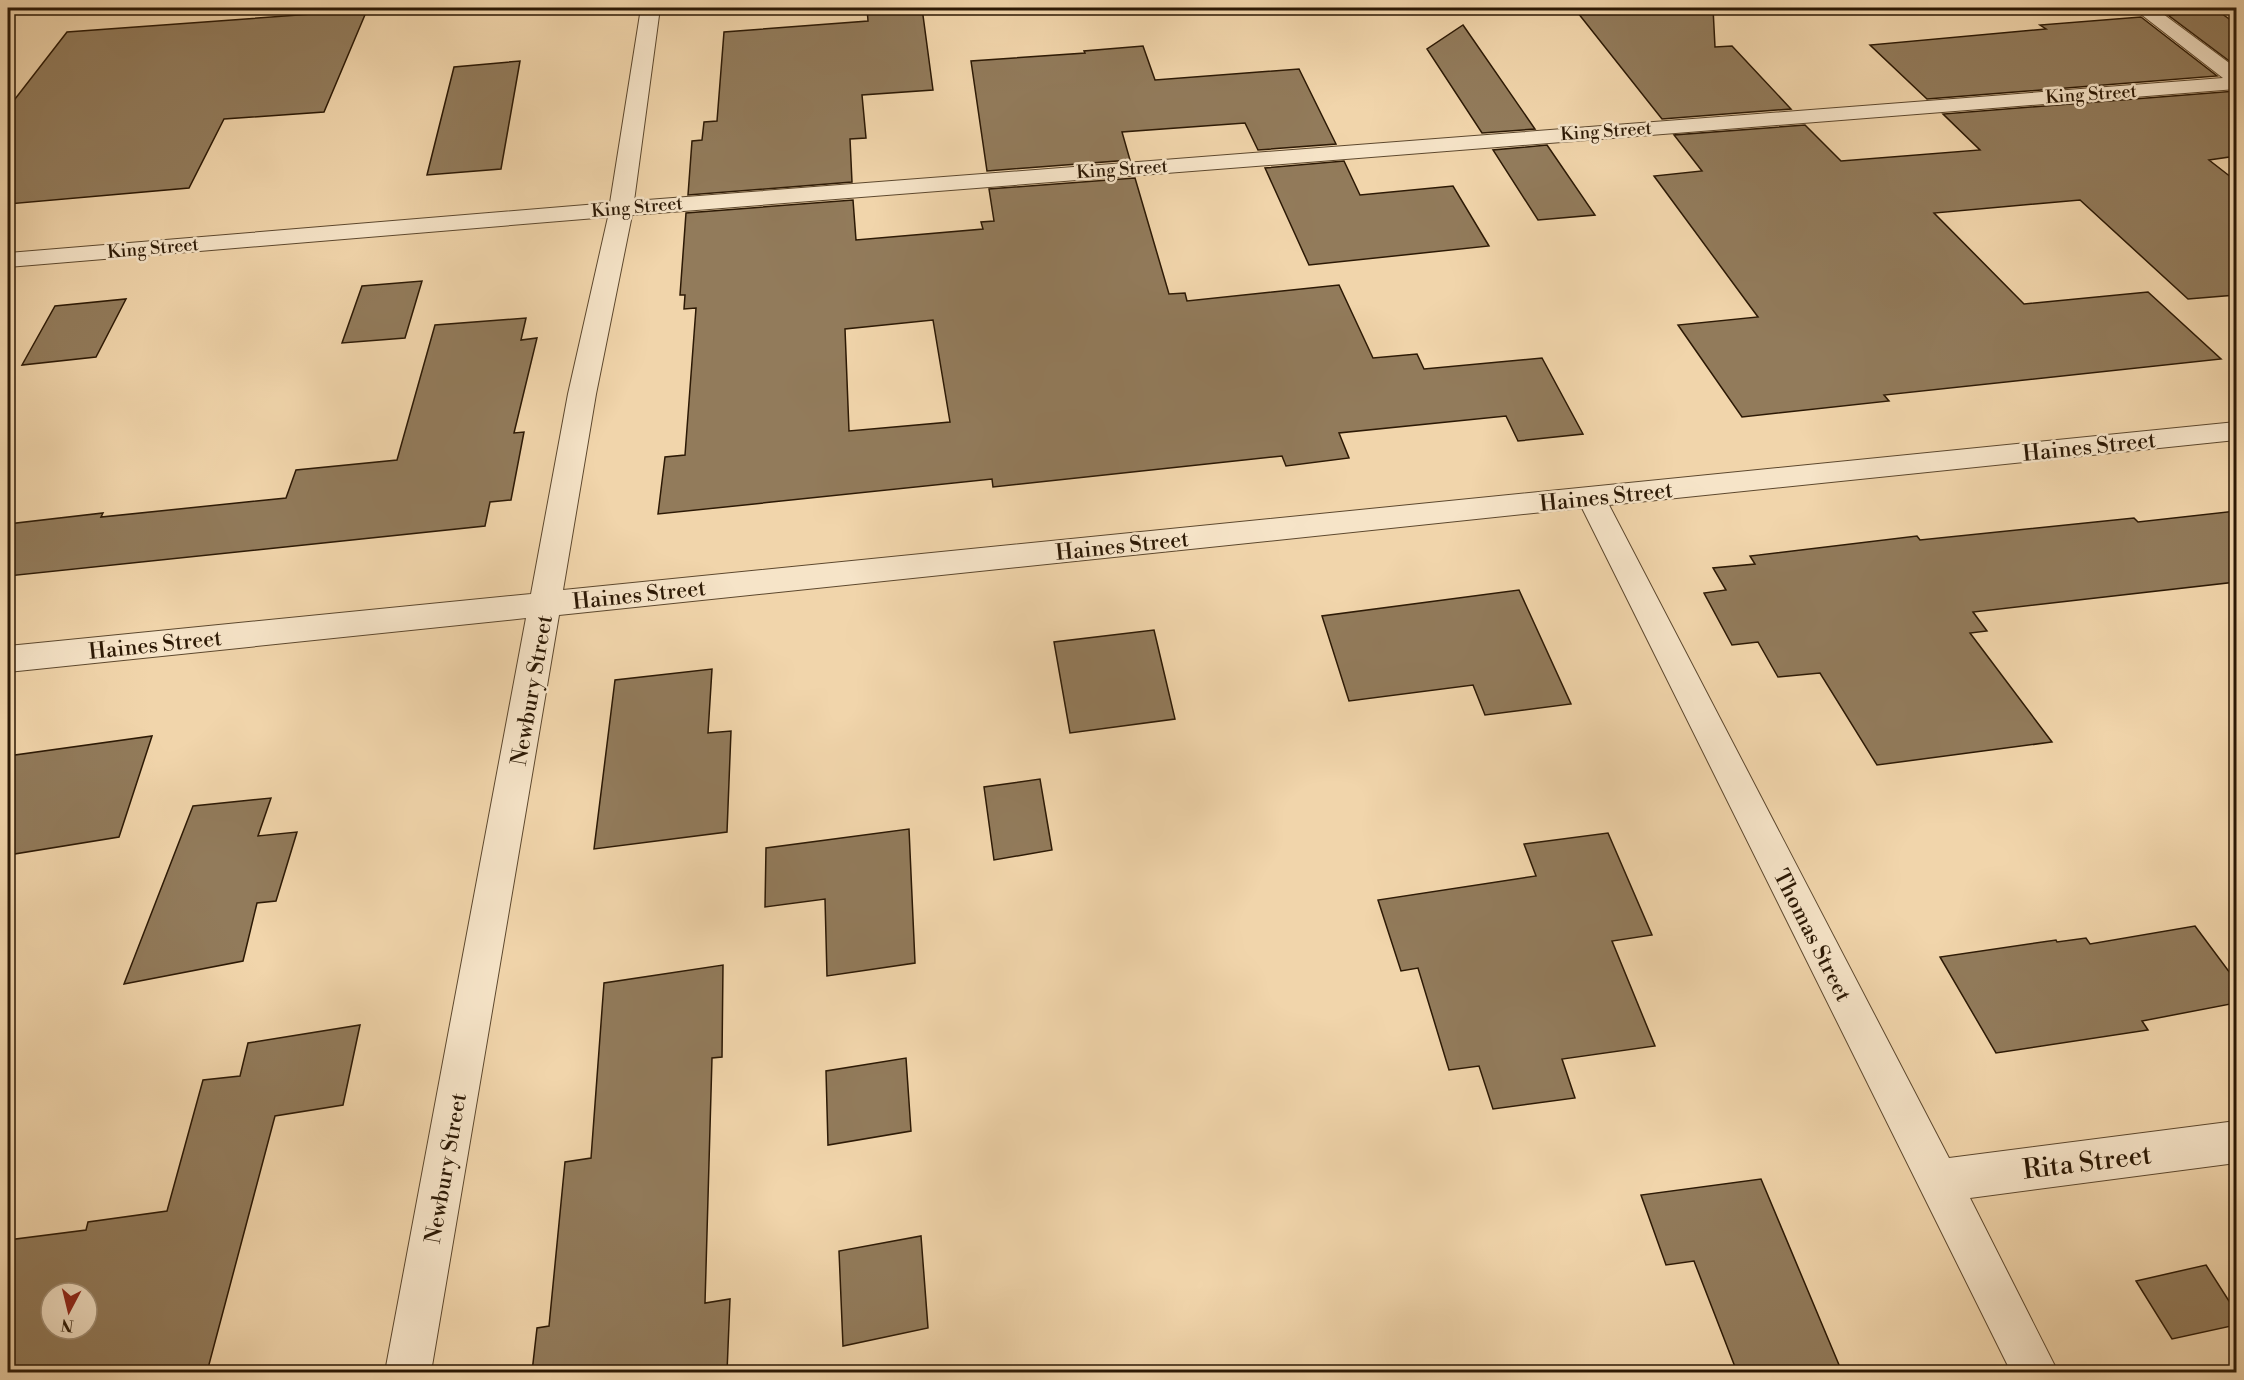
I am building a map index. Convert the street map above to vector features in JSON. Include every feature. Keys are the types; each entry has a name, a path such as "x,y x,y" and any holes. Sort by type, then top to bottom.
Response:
{"street":[{"name":"Newbury Street","path":"408,1372 582,394 621,209 651,8"},
{"path":"2143,8 2236,78"},
{"name":"King Street","path":"8,260 621,209 2236,83"},
{"name":"Haines Street","path":"8,659 2236,431"},
{"name":"Thomas Street","path":"1591,498 2035,1372"},
{"name":"Rita Street","path":"1938,1182 2236,1142"}],"building":[{"path":"867,8 922,8 933,90 862,95 866,138 850,139 852,182 688,195 692,141 702,140 704,122 717,121 724,32 868,21"},
{"path":"1574,8 1713,8 1715,47 1732,46 1791,109 1662,119"},
{"path":"367,10 324,112 224,119 189,188 8,204 8,108 67,32"},
{"path":"2218,11 2236,24 2236,66 2168,15"},
{"path":"2141,17 2217,76 1927,99 1870,45 2046,29 2040,25"},
{"path":"1463,25 1535,129 1482,133 1427,49"},
{"path":"1143,46 1155,80 1299,69 1336,144 1258,150 1245,123 1122,132 1130,160 987,171 971,61 1085,53 1084,51"},
{"path":"520,61 501,169 427,175 454,67"},
{"path":"2236,91 2236,156 2209,160 2236,181 2236,295 2188,299 2080,200 1934,213 2024,304 2148,292 2221,359 1884,395 1889,401 1742,417 1678,325 1758,317 1654,176 1702,171 1674,135 1805,125 1841,161 1980,150 1943,114"},
{"path":"1547,145 1595,215 1538,220 1493,150"},
{"path":"1344,161 1360,195 1453,186 1489,246 1309,265 1265,168"},
{"path":"1135,178 1169,294 1185,293 1187,301 1339,285 1373,358 1417,354 1424,369 1542,358 1583,434 1518,441 1506,416 1339,433 1349,458 1286,466 1282,456 993,487 992,479 658,514 665,457 685,455 696,308 684,309 685,295 680,295 686,213 853,200 856,240 983,229 981,222 994,221 989,189","holes":["933,320 950,422 849,431 845,329"]},
{"path":"422,281 405,338 342,343 362,286"},
{"path":"126,299 96,357 22,365 55,306"},
{"path":"526,318 521,340 537,338 514,433 524,432 511,500 490,502 485,526 8,576 8,524 103,513 101,517 286,498 296,470 397,460 435,325"},
{"path":"2236,511 2236,582 1973,612 1987,631 1970,633 2052,742 1877,765 1820,673 1778,677 1758,642 1732,645 1704,593 1726,590 1713,568 1755,564 1750,556 1917,536 1920,540 2134,518 2138,522"},
{"path":"1519,590 1571,704 1485,715 1473,685 1349,701 1322,616"},
{"path":"1154,630 1175,719 1070,733 1054,642"},
{"path":"712,669 708,733 731,731 727,832 594,849 615,680"},
{"path":"152,736 119,837 8,855 8,756"},
{"path":"1040,779 1052,850 994,860 984,787"},
{"path":"271,798 258,836 297,832 276,901 257,903 243,961 124,984 193,806"},
{"path":"909,829 915,963 827,976 825,899 765,907 766,848"},
{"path":"1608,833 1652,935 1612,941 1655,1046 1562,1059 1575,1098 1493,1109 1479,1066 1449,1070 1418,968 1401,971 1378,900 1536,876 1524,844"},
{"path":"2195,926 2236,981 2236,1003 2142,1021 2148,1030 1996,1053 1940,957 2056,940 2057,942 2086,938 2090,944"},
{"path":"723,965 722,1057 712,1058 705,1303 730,1299 727,1372 532,1372 537,1328 549,1326 565,1162 591,1158 604,983"},
{"path":"360,1025 343,1105 275,1116 207,1372 8,1372 8,1240 86,1230 88,1222 167,1211 203,1080 240,1076 248,1043"},
{"path":"906,1058 911,1131 828,1145 826,1071"},
{"path":"1761,1179 1842,1372 1737,1372 1694,1261 1666,1265 1641,1195"},
{"path":"921,1236 928,1328 843,1346 839,1251"},
{"path":"2206,1265 2236,1312 2236,1325 2172,1339 2136,1281"}]}
